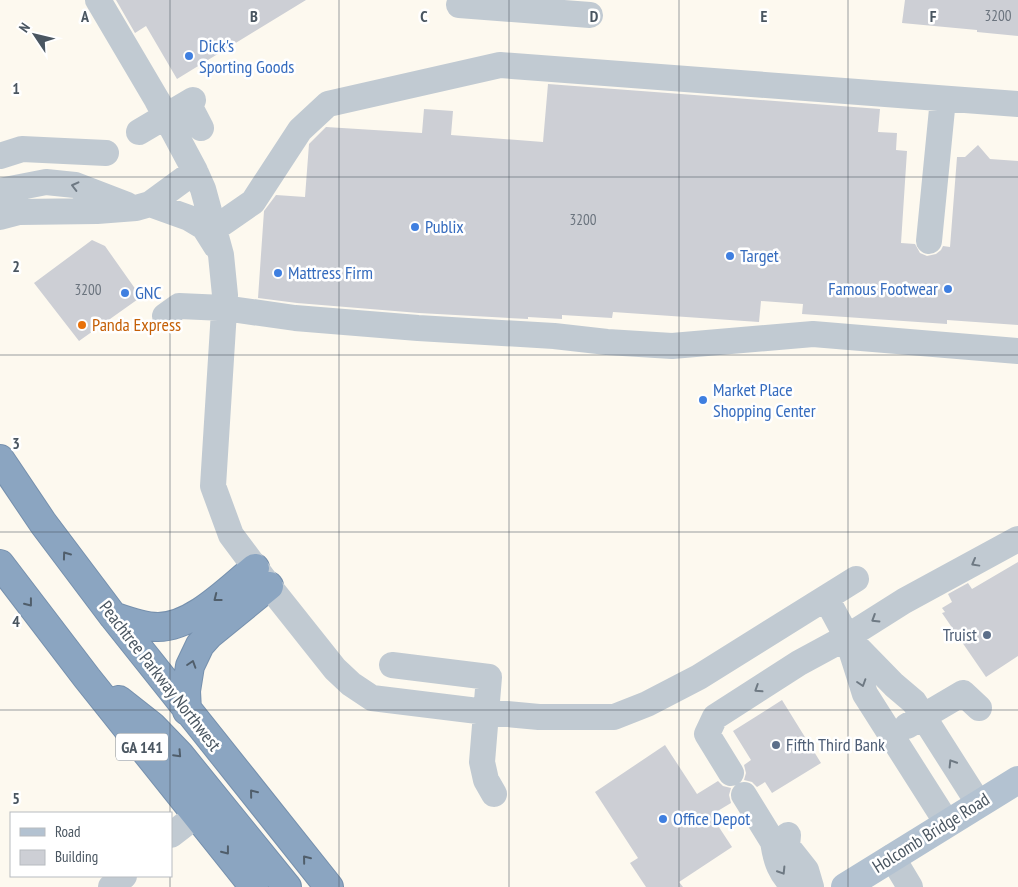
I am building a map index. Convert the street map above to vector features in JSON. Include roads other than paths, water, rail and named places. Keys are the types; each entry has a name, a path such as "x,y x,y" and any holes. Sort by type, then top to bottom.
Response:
{"highway":[{"name":"Peachtree Parkway Northwest","path":"0,459 43,523 113,616 187,712 329,887"},
{"path":"0,493 43,523"},
{"name":"GA 141","path":"0,564 87,678 254,887"},
{"path":"113,616 150,626 170,626 183,622 262,577"},
{"path":"187,712 186,691 189,672 200,645 262,577"},
{"path":"87,678 152,726 180,755 287,887"}],"main road":[{"name":"Holcomb Bridge Road","path":"845,887 1018,780"}],"lane":[{"path":"98,0 201,128"},
{"path":"459,5 590,15"},
{"path":"214,229 252,202 300,130 328,104 500,65 1018,104"},
{"path":"929,241 943,98"},
{"path":"138,132 182,106"},
{"path":"182,106 196,171 203,189 221,255 225,295 213,486 231,536 335,669 351,684 372,698 539,717 614,717 647,704 699,677 856,579"},
{"path":"0,156 22,149 106,153"},
{"path":"0,218 20,212 97,211 143,206 196,171"},
{"path":"0,191 46,182 75,185 189,218 204,227 221,255"},
{"path":"165,316 179,306 224,308 295,318 440,330 554,336 672,346 812,334 1018,351"},
{"path":"731,773 707,734 716,717 799,663 847,637 904,601 1018,539"},
{"path":"826,598 847,637 866,694 947,823"},
{"path":"847,637 894,685 914,702 978,804"},
{"path":"392,665 489,677 482,762 486,780 494,794"},
{"path":"892,735 963,693 979,708"},
{"path":"744,795 806,870 811,887"},
{"path":"172,834 198,815"},
{"path":"783,841 776,862 788,881 795,887"},
{"path":"892,857 910,887"},
{"path":"110,887 123,877"},
{"path":"131,877 139,887"}],"place":[{"name":"Dick's Sporting Goods","path":"189,56"},
{"name":"Publix","path":"415,227"},
{"name":"Target","path":"730,256"},
{"name":"Mattress Firm","path":"278,273"},
{"name":"Famous Footwear","path":"948,289"},
{"name":"GNC","path":"125,293"},
{"name":"Panda Express","path":"82,325"},
{"name":"Market Place Shopping Center","path":"703,400"},
{"name":"Truist","path":"987,635"},
{"name":"Fifth Third Bank","path":"776,745"},
{"name":"Office Depot","path":"663,819"}]}
